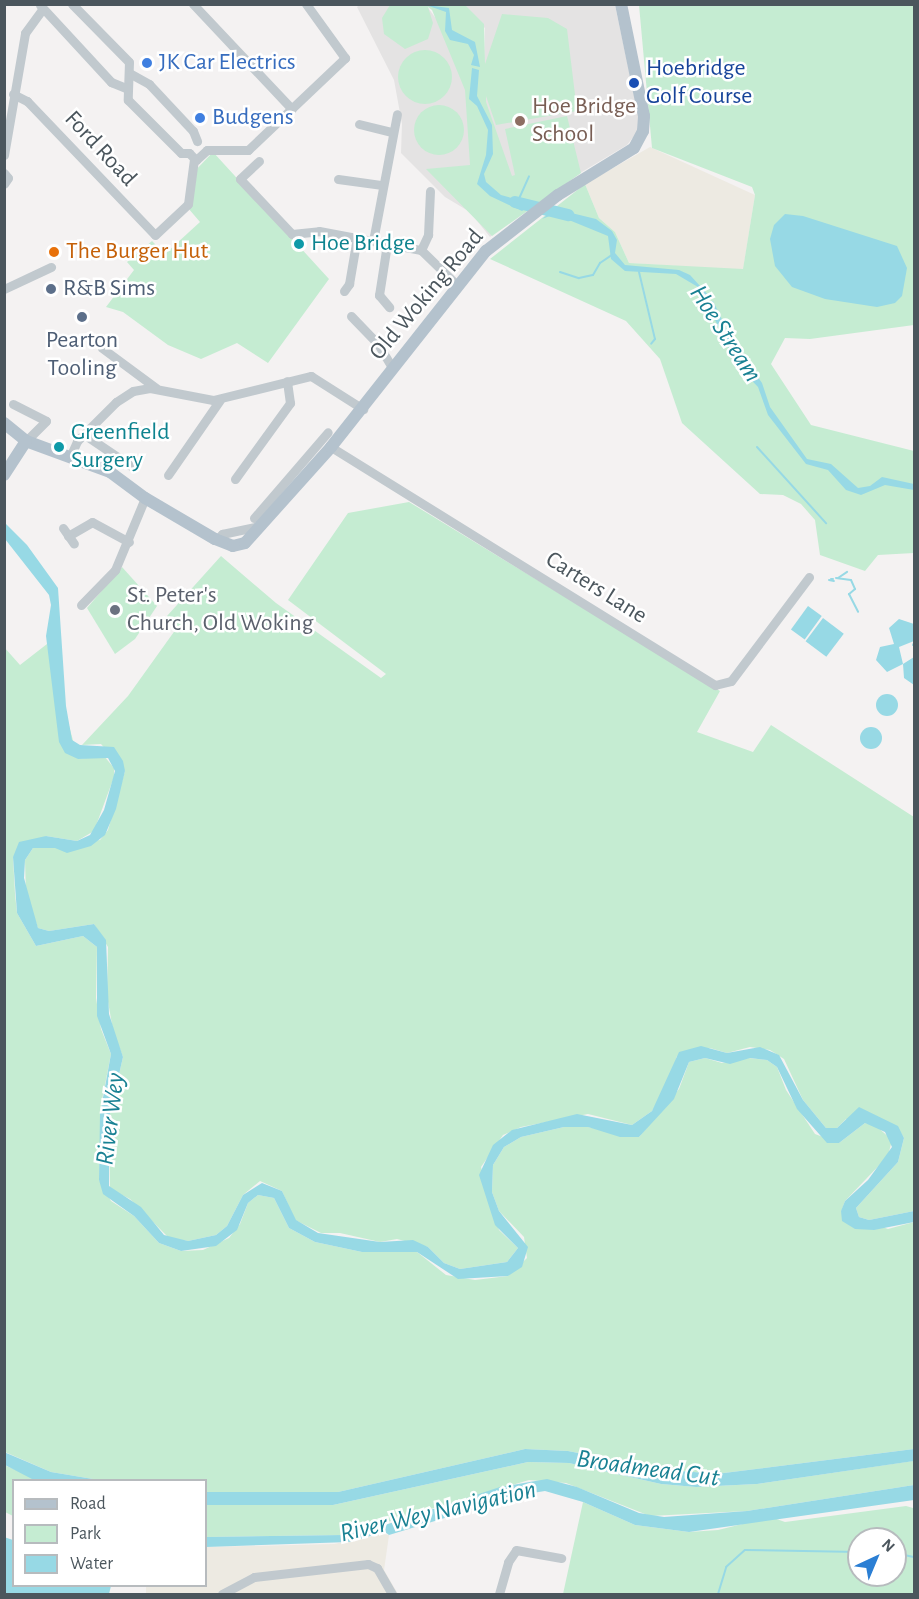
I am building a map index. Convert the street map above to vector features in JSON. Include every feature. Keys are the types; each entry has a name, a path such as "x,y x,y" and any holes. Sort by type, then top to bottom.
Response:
{"main road":[{"name":"Old Woking Road","path":"145,498 220,542 245,543 258,522 296,480 331,447 363,409 392,367 486,251 558,195 630,152 643,131 637,69 621,4"},
{"path":"4,423 26,441 110,472 145,498"},
{"path":"4,475 26,441"}],"street":[{"path":"72,4 129,62 131,74 128,99 178,151 191,156 207,150 243,151 255,143 345,58 306,4"},
{"path":"193,4 292,109"},
{"path":"4,155 25,33 41,7 111,82 128,89"},
{"path":"131,74 149,84 193,131 197,141 207,150"},
{"name":"Ford Road","path":"14,94 27,100 155,235 188,204 191,156"},
{"path":"373,241 381,185 397,114"},
{"path":"358,124 392,132"},
{"path":"191,156 197,141"},
{"path":"259,161 240,179 292,234 319,231 421,250 457,285"},
{"path":"4,173 8,178 4,184"},
{"path":"338,179 381,185"},
{"path":"421,250 428,235 430,191"},
{"path":"344,291 349,284 357,237"},
{"path":"387,244 379,295 389,307"},
{"path":"4,289 51,267"},
{"path":"351,316 378,344 392,367"},
{"path":"102,348 156,388 194,399 219,400 287,381 312,371 363,409"},
{"path":"133,392 138,376"},
{"path":"235,479 290,403 287,381"},
{"path":"70,457 75,443 116,402 133,392 156,388"},
{"path":"168,475 219,400"},
{"path":"13,404 46,421 26,441"},
{"path":"296,480 328,432"},
{"path":"84,436 134,468"},
{"name":"Carters Lane","path":"331,447 715,685 731,681 809,577"},
{"path":"81,605 104,586 129,542 145,498"},
{"path":"68,536 92,522 129,542"},
{"path":"499,1594 508,1562 516,1550 561,1558"},
{"path":"222,1594 254,1577 368,1564 377,1568 392,1594"}],"shaded area":[{"name":"Hoe Bridge School","path":"360,4 426,5 445,31 484,68 485,28 458,5 615,5 639,118 638,131 627,145 530,203 490,237 470,212 445,197 401,153 402,124 394,80 357,7"},
{"path":"650,147 755,195 743,270 629,263 615,232 599,218 585,184"},
{"path":"383,1534 389,1535 384,1570 398,1594 146,1594 146,1587 207,1587 207,1547 334,1544"}],"green space":[{"path":"390,5 465,5 484,24 485,64 502,14 548,18 567,29 577,111 496,125 486,96 486,102 512,176 515,175 505,129 567,116 581,173 492,236 426,169 470,165 465,90 432,10 428,7 433,23 428,39 405,49 384,34 382,18"},
{"path":"639,5 914,5 914,325 810,339 785,338 771,364 811,425 914,451 914,553 878,555 865,571 820,555 815,520 801,504 783,495 760,494 682,423 660,359 626,321 490,259 585,184 599,218 615,232 629,263 743,269 755,195 752,187 652,148"},
{"path":"425,50 435,52 444,58 450,67 452,77 450,87 444,96 435,102 425,104 415,102 406,96 400,87 398,77 400,67 406,58 415,52"},
{"path":"439,105 448,107 459,116 464,130 462,139 453,150 439,155 430,153 419,144 414,130 416,121 425,110"},
{"path":"213,152 329,279 268,363 237,343 201,359 168,345 123,312 106,307 134,270 127,262 152,241 165,254 200,222 188,208 193,173"},
{"path":"409,502 720,691 697,732 753,752 771,725 914,817 914,1211 869,1220 859,1217 856,1208 898,1162 904,1138 897,1126 846,1119 837,1128 826,1128 803,1100 784,1059 770,1050 750,1047 727,1053 710,1048 677,1056 669,1081 652,1111 632,1125 588,1114 521,1127 503,1135 481,1167 499,1230 518,1248 507,1262 460,1269 444,1263 428,1247 397,1239 380,1242 340,1233 321,1233 295,1220 282,1191 260,1181 243,1195 227,1226 216,1235 188,1241 169,1238 130,1199 110,1189 109,1118 123,1057 113,1030 107,996 108,947 94,924 49,931 38,928 26,895 25,860 33,848 100,840 108,830 125,771 101,744 82,745 128,696 176,629 167,616 221,556 276,603 381,678 386,674 288,600 348,513"},
{"path":"122,567 157,606 135,639 115,654 87,608"},
{"path":"47,644 78,759 104,756 114,768 114,777 94,831 77,841 46,836 13,857 17,913 36,946 83,936 97,947 96,998 101,1029 111,1054 102,1100 99,1180 111,1201 134,1216 159,1243 181,1251 203,1250 229,1238 240,1224 248,1203 258,1195 274,1198 289,1228 315,1242 362,1252 417,1252 446,1275 475,1280 508,1276 527,1258 524,1237 499,1211 492,1192 493,1165 504,1147 521,1137 564,1127 588,1127 639,1137 679,1089 689,1062 705,1058 722,1063 749,1058 767,1060 777,1067 786,1090 815,1134 839,1143 865,1123 875,1125 892,1140 888,1156 845,1201 841,1212 888,1229 914,1222 914,1449 716,1474 660,1469 568,1451 525,1449 338,1492 297,1494 207,1492 207,1479 93,1479 51,1472 5,1452 4,647 20,665"},
{"path":"913,1461 914,1485 747,1511 650,1516 566,1483 529,1480 343,1535 207,1537 207,1505 333,1505 528,1462 569,1463 661,1484 696,1487 757,1484"},
{"path":"4,1465 37,1479 12,1479 12,1516 5,1512"},
{"path":"583,1502 635,1525 689,1532 718,1530 771,1517 785,1522 906,1506 913,1508 914,1503 914,1594 563,1594"}],"water":[{"path":"426,5 449,8 452,30 475,42 480,67 471,65 474,55 468,44 450,40 445,31 446,12"},
{"path":"472,68 479,70 477,96 492,125 493,154 484,174 486,182 501,195 532,204 522,211 490,196 477,184 486,155 488,130 477,106 469,99"},
{"path":"555,209 596,219 612,231 617,240 615,253 625,265 679,270 690,275 711,298 705,299 698,287 676,274 625,271 611,259 608,236 564,218 552,215 542,219"},
{"path":"785,214 803,216 897,246 907,268 902,296 895,303 877,307 825,299 792,287 775,266 770,239 774,225"},
{"path":"713,301 732,340 762,383 770,407 807,459 831,464 858,488 870,486 882,477 914,484 914,490 885,485 861,495 846,490 828,470 806,464 768,415 758,387 736,364 707,303"},
{"path":"5,523 27,545 58,588 66,706 72,740 80,745 114,747 123,761 125,771 116,809 105,835 91,846 67,853 55,848 33,848 25,860 24,878 38,928 49,931 94,924 106,940 109,1014 123,1057 109,1118 109,1186 141,1207 164,1235 188,1241 216,1235 227,1226 243,1195 262,1183 282,1191 296,1220 318,1233 380,1242 413,1240 428,1247 444,1263 460,1269 507,1262 518,1248 495,1225 479,1175 493,1145 512,1130 577,1114 632,1125 652,1111 679,1052 701,1046 727,1053 760,1047 779,1055 803,1100 826,1128 837,1128 859,1107 898,1126 904,1138 898,1162 856,1208 859,1217 869,1220 914,1211 914,1222 874,1230 855,1229 842,1221 841,1211 845,1201 868,1180 892,1147 885,1132 865,1123 839,1143 827,1143 797,1109 777,1067 767,1060 750,1058 730,1064 705,1058 689,1062 674,1099 639,1137 620,1137 588,1127 564,1127 521,1137 504,1147 493,1165 492,1192 499,1211 528,1247 522,1267 508,1276 458,1279 417,1252 362,1252 315,1242 289,1228 274,1198 258,1195 248,1203 237,1230 216,1246 181,1251 159,1243 134,1216 103,1194 99,1180 100,1114 111,1054 97,1016 97,947 83,936 36,946 17,913 13,857 19,842 46,836 77,841 90,835 104,810 115,771 108,758 78,759 65,753 59,742 46,636 51,605 49,595 5,539"},
{"path":"808,606 822,616 805,639 791,629"},
{"path":"823,618 844,634 826,657 806,641"},
{"path":"899,619 914,624 914,641 899,647 903,664 887,672 876,660 880,647 894,644 889,628"},
{"path":"914,657 914,685 904,678 903,664"},
{"path":"887,694 895,697 898,705 895,713 887,716 879,713 876,705 879,697"},
{"path":"871,727 879,730 882,738 879,746 871,749 863,746 860,738 863,730"},
{"name":"Broadmead Cut","path":"525,1449 568,1451 660,1469 716,1474 914,1449 914,1461 757,1484 696,1487 661,1484 569,1463 528,1462 333,1505 207,1505 207,1492 338,1492"},
{"path":"4,1452 51,1472 93,1479 32,1479 5,1465"},
{"name":"River Wey Navigation","path":"547,1479 577,1487 639,1513 664,1517 747,1511 914,1485 914,1500 689,1532 635,1525 583,1502 545,1491 520,1495 389,1535 385,1532 349,1542 207,1547 207,1537 343,1535 373,1528 377,1524 385,1525 500,1487"},
{"path":"4,1537 12,1540 12,1587 111,1587 109,1594 5,1594"}],"waterway":[{"path":"518,201 529,176"},
{"name":"Hoe Stream","path":"515,202 568,215"},
{"path":"560,272 579,278 593,275 600,263 612,255"},
{"path":"639,272 655,339 651,344"},
{"path":"757,447 826,523"},
{"path":"838,578 847,572"},
{"path":"836,578 851,580 855,589 849,594 858,612"},
{"path":"829,580 834,581"},
{"path":"718,1594 726,1567 745,1550 847,1552"},
{"path":"907,1556 914,1557"}],"place":[{"name":"JK Car Electrics","path":"147,63"},
{"name":"Hoebridge Golf Course","path":"634,83"},
{"name":"Budgens","path":"200,118"},
{"name":"Hoe Bridge School","path":"520,121"},
{"name":"Hoe Bridge","path":"299,244"},
{"name":"The Burger Hut","path":"54,252"},
{"name":"R&B Sims","path":"51,289"},
{"name":"Pearton Tooling","path":"82,317"},
{"name":"Greenfield Surgery","path":"59,447"},
{"name":"St. Peter's Church, Old Woking","path":"115,610"}],"water label":[{"name":"River Wey","path":"111,1119"}]}
